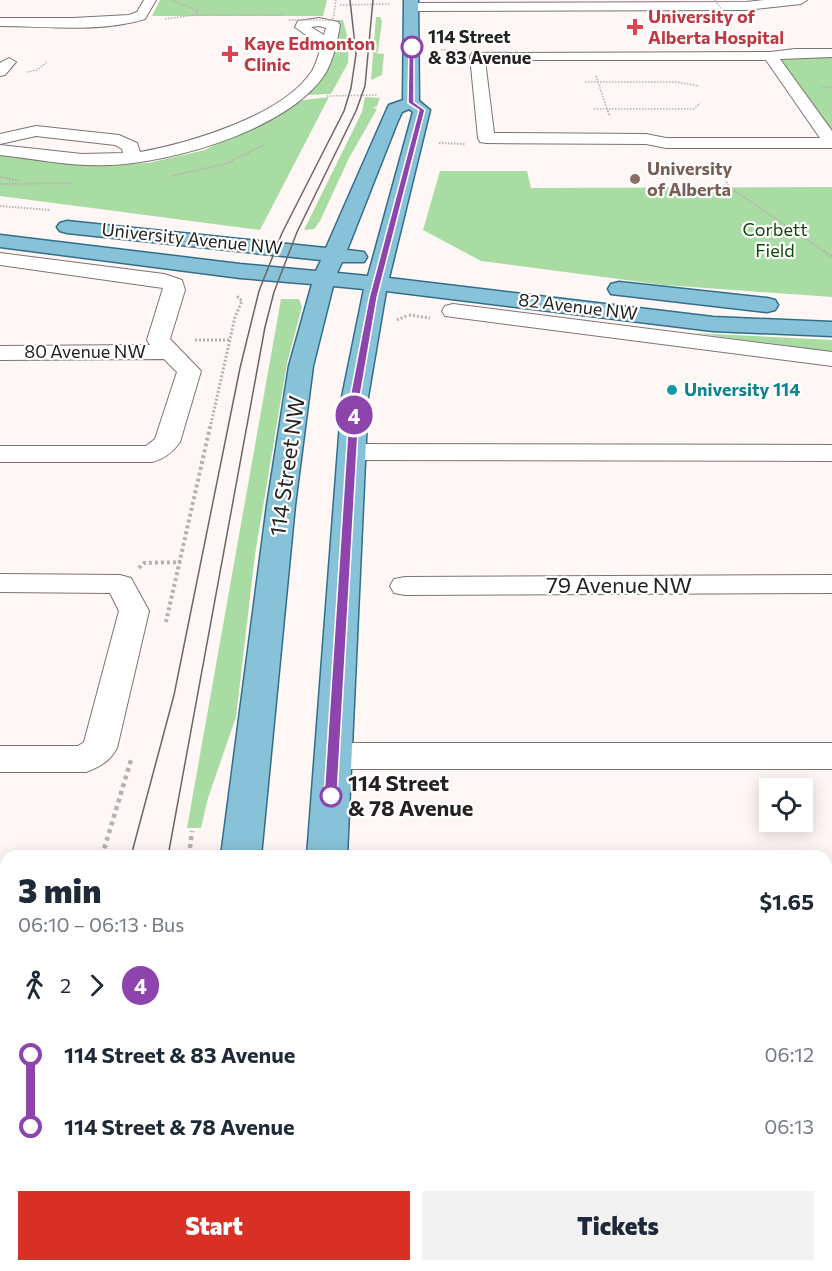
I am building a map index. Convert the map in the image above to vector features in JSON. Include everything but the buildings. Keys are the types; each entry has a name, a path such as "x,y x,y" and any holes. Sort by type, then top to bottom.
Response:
{"main road":[{"path":"327,850 355,397 363,344 376,284 393,262 422,110 411,103 411,4"},
{"name":"114 Street NW","path":"242,850 301,366 330,266 395,109 411,103"},
{"name":"University Avenue NW","path":"44,224 330,266"},
{"name":"University Avenue NW","path":"0,241 90,251 330,266"},
{"path":"330,266 393,262"},
{"name":"82 Avenue NW","path":"330,266 376,284 455,302 713,324 832,329"},
{"name":"82 Avenue NW","path":"598,287 768,305 832,309"},
{"path":"363,344 377,322 396,309 422,300 455,302"}],"street":[{"path":"0,22 132,23 142,14 150,0"},
{"path":"411,4 746,6 801,0"},
{"path":"0,150 93,159 131,159 192,146 268,113 302,90 317,75 324,62 327,43"},
{"path":"477,56 494,50 603,50 610,47"},
{"path":"477,56 770,56 832,53"},
{"path":"477,56 486,138 646,139 666,143 832,143"},
{"path":"770,56 832,143"},
{"path":"0,139 36,131 118,140 131,147 131,159"},
{"name":"University Avenue NW","path":"0,259 164,280 174,285 158,340 170,352"},
{"path":"455,302 832,359"},
{"path":"0,454 152,454 167,442 189,371 170,352"},
{"name":"80 Avenue NW","path":"0,353 170,352"},
{"path":"351,452 832,453"},
{"path":"0,583 120,584 134,611 100,748 86,759 0,759"},
{"name":"79 Avenue NW","path":"405,586 832,584"},
{"path":"333,756 832,756"}],"path":[{"path":"172,0 198,11 195,15"},
{"path":"289,20 333,20 336,0"},
{"path":"360,5 361,0"},
{"path":"715,0 726,16"},
{"path":"157,20 195,15 284,15"},
{"path":"440,37 459,37"},
{"path":"27,72 37,70 47,62"},
{"path":"594,72 612,124"},
{"path":"585,82 677,82 699,86"},
{"path":"318,97 382,95"},
{"path":"594,109 694,109 700,103"},
{"path":"0,177 35,183"},
{"path":"725,179 729,187 832,257"},
{"path":"165,628 236,316 242,301 234,295"},
{"path":"120,584 144,564 181,562"},
{"path":"104,850 132,756"},
{"path":"190,850 192,831"}],"green space":[{"path":"160,0 327,0 323,16 152,16"},
{"path":"376,17 380,17 382,21 378,52 375,53 384,54 382,75 371,80"},
{"path":"337,20 343,20 349,43 348,63 331,94 304,95 330,65"},
{"path":"832,55 832,133 780,60"},
{"path":"329,97 260,230 0,196 0,154 95,164 148,163 205,150 295,101"},
{"path":"365,97 380,98 377,106 373,108 377,109 349,158 320,221 314,229 304,230 362,112"},
{"name":"Corbett Field","path":"440,171 527,171 531,188 832,187 832,297 664,285 481,261 423,230"},
{"path":"281,299 299,299 302,307 287,363 255,555 236,717 208,798 201,828 187,828"},
{"path":"694,333 832,340 832,352"}],"tram line":[{"path":"133,850 174,695 240,368 259,291 282,233 344,111 351,88 356,54 350,0"},
{"path":"169,850 265,327 274,292 297,232 356,111 365,86 373,0"}],"bus line":[{"name":"4","path":"331,796 355,397 373,298 422,110 411,103 412,47"}],"place":[{"name":"University of Alberta Hospital","path":"635,27"},
{"name":"114 Street & 83 Avenue","path":"412,47"},
{"name":"Kaye Edmonton Clinic","path":"230,54"},
{"name":"University of Alberta","path":"635,179"},
{"name":"University 114","path":"672,390"},
{"name":"114 Street & 78 Avenue","path":"331,796"}]}
